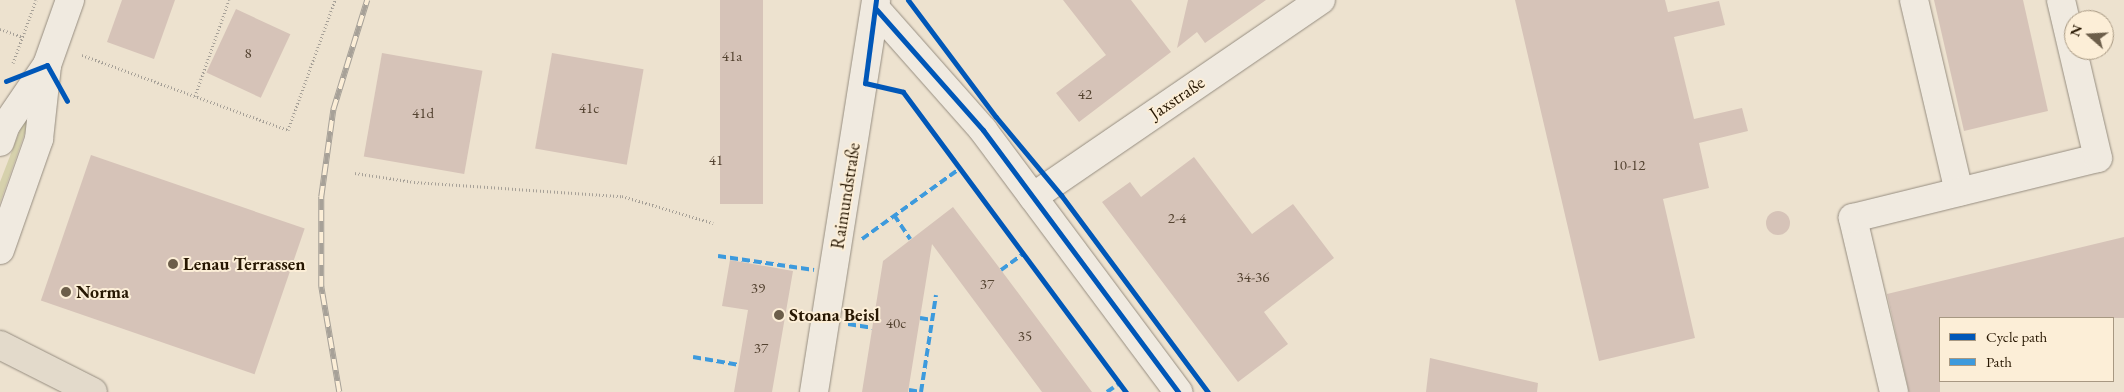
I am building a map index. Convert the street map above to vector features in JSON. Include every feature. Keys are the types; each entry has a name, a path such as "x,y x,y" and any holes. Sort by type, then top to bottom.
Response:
{"main road":[{"path":"0,345 93,392"}],"street":[{"path":"0,250 39,139 47,65 70,0"},
{"name":"Jaxstraße","path":"1033,197 1321,0"},
{"path":"1914,0 1959,192"},
{"path":"1894,392 1852,218 2098,158 2061,0"},
{"path":"876,4 950,90 1033,197 1178,392"},
{"name":"Raimundstraße","path":"814,392 876,4"},
{"path":"0,142 6,125 47,65"}],"path":[{"path":"12,65 36,0"},
{"path":"195,96 229,0"},
{"path":"82,55 288,130 334,0"},
{"path":"0,29 23,37"},
{"path":"355,173 414,182 622,196 713,223"}],"shaded area":[{"path":"25,117 28,124 0,203 0,182"}],"building":[{"path":"122,0 175,0 154,59 107,42"},
{"path":"720,0 763,0 763,204 720,204"},
{"path":"1063,0 1131,0 1171,52 1079,122 1056,93 1106,55"},
{"path":"1188,0 1266,0 1205,43 1197,32 1177,48"},
{"path":"1515,0 1665,0 1668,12 1719,1 1725,25 1674,37 1694,119 1742,108 1748,131 1699,143 1709,188 1663,199 1695,338 1599,361"},
{"path":"1934,0 2023,0 2048,111 1964,131"},
{"path":"236,9 290,34 261,98 206,72"},
{"path":"382,53 482,71 464,174 364,156"},
{"path":"552,53 644,69 627,165 535,149"},
{"name":"Lenau Terrassen","path":"91,155 305,229 255,374 41,301"},
{"path":"1194,157 1252,234 1293,204 1334,258 1264,312 1288,344 1238,382 1102,202 1130,182 1141,197"},
{"path":"953,207 1092,392 1042,392 932,244 908,392 862,392 883,261"},
{"path":"1778,211 1787,214 1790,223 1787,232 1778,235 1769,232 1766,223 1769,214"},
{"path":"2124,237 2124,318 1939,317 1940,392 1909,392 1887,294"},
{"path":"730,260 793,271 772,392 734,392 748,310 722,306"},
{"path":"1430,358 1538,383 1537,392 1426,392"}],"railway":[{"path":"339,392 321,287 321,197 333,110 367,0"}],"marked path":[{"path":"862,239 959,169"},
{"path":"894,215 910,239"},
{"path":"1001,270 1023,254"},
{"path":"718,256 814,270"},
{"path":"921,392 936,295"},
{"path":"920,318 932,320"},
{"path":"848,324 872,328"},
{"path":"693,357 739,365"},
{"path":"1107,392 1120,383"},
{"path":"909,390 921,392"}],"cycle path":[{"path":"876,0 865,83 903,92 1126,392"},
{"path":"908,0 996,117 1061,195 1208,392"},
{"path":"876,9 983,130 1178,392"},
{"path":"6,81 47,65 67,101"}],"place":[{"name":"Lenau Terrassen","path":"173,264"},
{"name":"Norma","path":"66,292"},
{"name":"Stoana Beisl","path":"779,315"}]}
